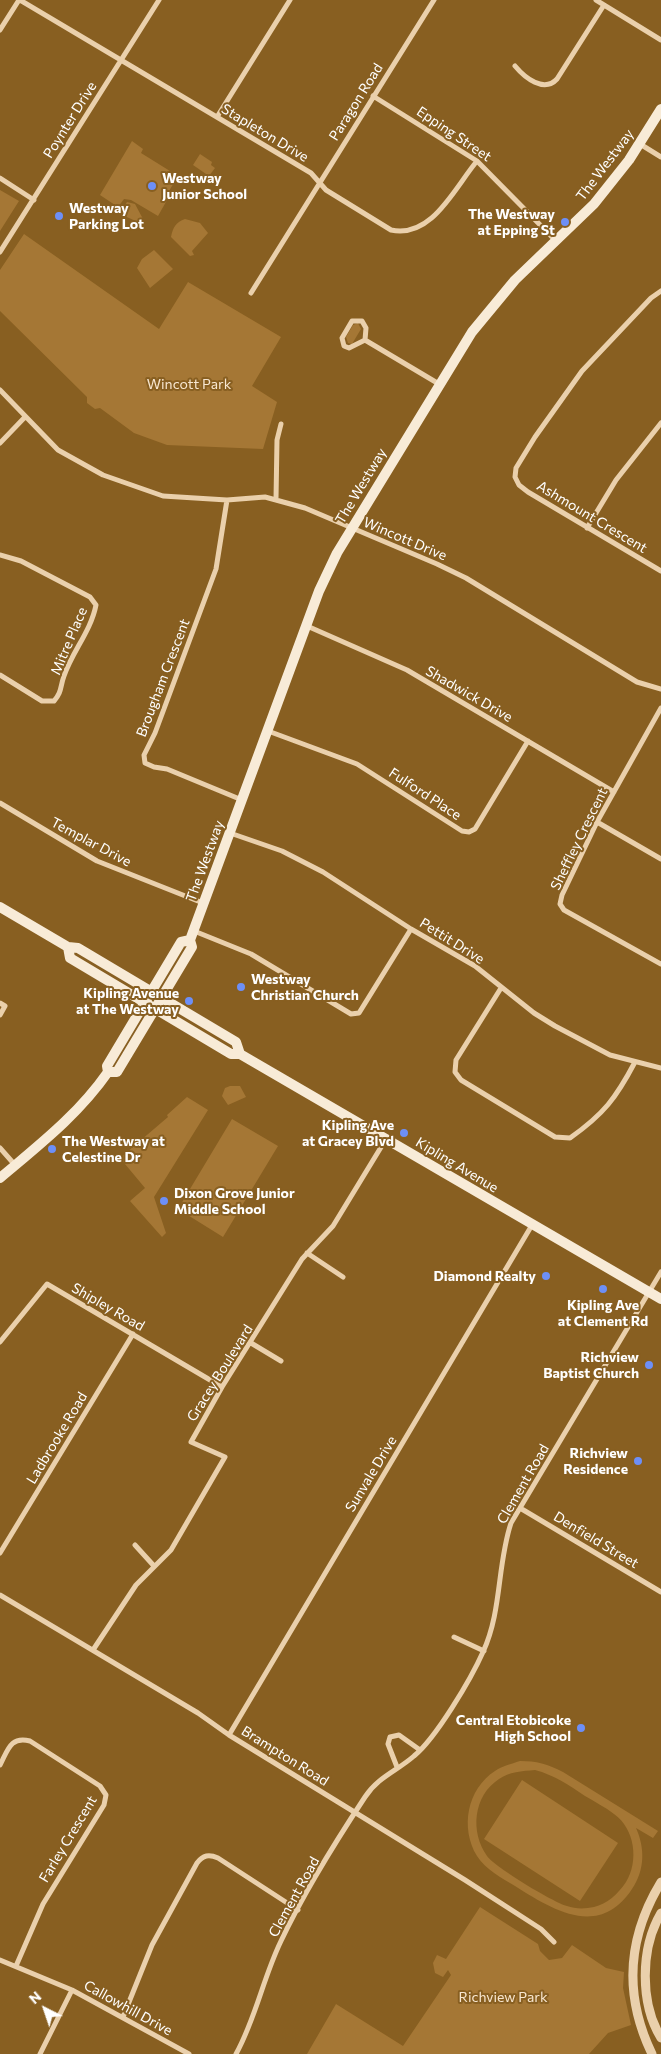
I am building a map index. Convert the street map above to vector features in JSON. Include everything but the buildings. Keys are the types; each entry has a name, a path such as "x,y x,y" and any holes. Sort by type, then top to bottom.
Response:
{"main road":[{"name":"The Westway","path":"108,1072 116,1072 192,947 192,935 306,626 327,573 351,528 466,340 492,305 524,271 557,242 599,199 640,144 661,109"},
{"name":"Kipling Avenue","path":"0,907 68,947 78,948 236,1042 240,1054"},
{"name":"The Westway","path":"0,1178 77,1112 108,1072 107,1066 181,942 192,935"},
{"name":"Kipling Avenue","path":"68,947 70,958 231,1054 240,1054 532,1226 661,1299"}],"street":[{"path":"0,30 20,0"},
{"name":"Stapleton Drive","path":"20,0 311,174 326,190 391,230 406,232 422,227 441,207 477,161"},
{"name":"Poynter Drive","path":"0,252 159,0"},
{"path":"217,117 290,0"},
{"name":"Paragon Road","path":"251,293 434,0"},
{"path":"596,0 661,40"},
{"path":"516,66 520,72 542,86 551,85 557,79 604,5"},
{"name":"Epping Street","path":"373,96 477,161 557,242"},
{"path":"640,144 661,157"},
{"path":"0,178 34,200"},
{"name":"Ashmount Crescent","path":"661,291 582,371 516,468 515,477 519,485 587,528 661,571"},
{"path":"358,320 362,321 366,328 365,340 349,348 344,346 342,338 349,324 358,320"},
{"path":"365,340 439,384"},
{"name":"Wincott Drive","path":"0,390 24,417 58,450 103,475 162,496 228,500 276,499 351,528 466,578 637,682 661,690"},
{"path":"0,444 24,417"},
{"path":"587,528 616,480 661,423"},
{"path":"276,499 277,440 281,424"},
{"name":"Brougham Crescent","path":"228,500 216,569 155,733 144,755 145,762 154,767 167,769 242,800"},
{"name":"Mitre Place","path":"0,555 21,561 90,597 96,605 94,616 64,677 61,693 54,701 42,701 15,683 0,676"},
{"name":"Shadwick Drive","path":"306,626 407,670 614,792"},
{"name":"Sheffley Crescent","path":"661,708 597,822 562,895 560,904 564,910 661,964"},
{"name":"Fulford Place","path":"268,731 357,764 462,831 469,832 475,829 528,741"},
{"name":"Templar Drive","path":"0,804 98,861 204,903"},
{"path":"597,822 661,859"},
{"name":"Pettit Drive","path":"230,833 282,852 323,872 411,929 475,966 534,1013 555,1026 610,1055 661,1068"},
{"path":"192,935 251,954 350,1014 360,1013 411,929"},
{"path":"501,988 456,1060 455,1072 461,1080 555,1137 570,1138 604,1111 618,1093 635,1062"},
{"path":"0,1003 6,1006 0,1015"},
{"name":"Gracey Boulevard","path":"93,1650 136,1585 171,1550 225,1457 191,1442 222,1387 307,1253 333,1226 386,1139"},
{"path":"0,1148 15,1165"},
{"name":"Sunvale Drive","path":"229,1735 532,1226"},
{"path":"307,1253 343,1277"},
{"name":"Clement Road","path":"236,2054 247,2035 280,1942 355,1812 378,1781 420,1750 432,1736 484,1651 496,1610 505,1541 511,1523 661,1272"},
{"name":"Shipley Road","path":"0,1342 47,1284 222,1387"},
{"name":"Ladbrooke Road","path":"0,1553 133,1334"},
{"path":"251,1343 282,1361"},
{"name":"Denfield Street","path":"520,1508 661,1592"},
{"path":"135,1545 154,1566"},
{"name":"Brampton Road","path":"0,1595 198,1713 229,1735 540,1929 554,1942"},
{"path":"454,1637 484,1651"},
{"path":"397,1767 388,1744 390,1736 399,1735 420,1750"},
{"name":"Farley Crescent","path":"0,1765 8,1748 14,1741 18,1739 30,1742 100,1786 106,1795 104,1805 43,1904 16,1966"},
{"path":"123,2017 158,1933 197,1863 203,1857 216,1857 298,1910"},
{"path":"652,2054 641,2031 634,2002 634,1952 645,1914 661,1882"},
{"path":"645,1914 659,1916 647,1959 646,1982 648,2005 654,2026 661,2038"},
{"name":"Callowhill Drive","path":"0,1960 72,1990 189,2054"},
{"path":"633,1982 646,1982"},
{"path":"40,2054 72,1990"},
{"path":"641,2031 654,2026"}],"green space":[{"path":"132,141 143,149 141,153 178,176 158,216 131,200 124,199 118,207 100,195"},
{"path":"200,154 212,162 211,165 215,168 209,176 193,165"},
{"path":"0,190 19,201 0,231"},
{"path":"127,202 135,204 143,219 138,222 120,214"},
{"path":"185,219 200,223 208,233 192,251 194,255 190,256 171,237 175,225"},
{"name":"Wincott Park","path":"24,234 159,329 188,282 281,337 252,386 277,402 263,449 167,445 134,433 100,408 95,409 87,403 87,397 0,311 0,270"},
{"path":"154,250 173,269 150,288 137,268 142,259"},
{"path":"358,323 361,329 352,344 348,343 346,337 353,325"},
{"path":"240,1086 246,1097 228,1105 222,1096 225,1088"},
{"path":"187,1097 208,1110 154,1197 166,1233 162,1237 130,1201 145,1188 120,1158 168,1117 167,1115"},
{"path":"232,1119 278,1146 223,1237 178,1209"},
{"path":"520,1761 537,1762 558,1769 658,1831 653,1838 636,1828 642,1851 639,1874 632,1889 619,1904 605,1913 590,1916 560,1911 500,1877 490,1870 477,1856 472,1845 468,1822 473,1798 485,1779 498,1769","holes":["535,1770 561,1781 607,1809 621,1820 627,1828 633,1846 633,1865 626,1882 612,1898 603,1904 580,1908 560,1903 525,1884 487,1856 478,1836 476,1826 479,1805 484,1795 490,1786 511,1773"]},
{"path":"522,1780 618,1843 580,1901 484,1839"},
{"name":"Richview Park","path":"480,1907 538,1944 540,1951 549,1960 562,1958 572,1945 606,1968 624,1972 623,1988 631,2025 608,2033 589,2054 307,2054 336,2004 403,2046 451,1975 448,1970 443,1977 435,1973 433,1963 437,1955 446,1959"}],"place":[{"name":"Westway Junior School","path":"152,186"},
{"name":"Westway Parking Lot","path":"59,216"},
{"name":"The Westway at Epping St","path":"565,222"},
{"name":"Westway Christian Church","path":"241,987"},
{"name":"Kipling Avenue at The Westway","path":"189,1001"},
{"name":"Kipling Ave at Gracey Blvd","path":"404,1133"},
{"name":"The Westway at Celestine Dr","path":"52,1149"},
{"name":"Dixon Grove Junior Middle School","path":"164,1201"},
{"name":"Diamond Realty","path":"546,1276"},
{"name":"Kipling Ave at Clement Rd","path":"603,1289"},
{"name":"Richview Baptist Church","path":"649,1365"},
{"name":"Richview Residence","path":"638,1461"},
{"name":"Central Etobicoke High School","path":"581,1728"}]}
